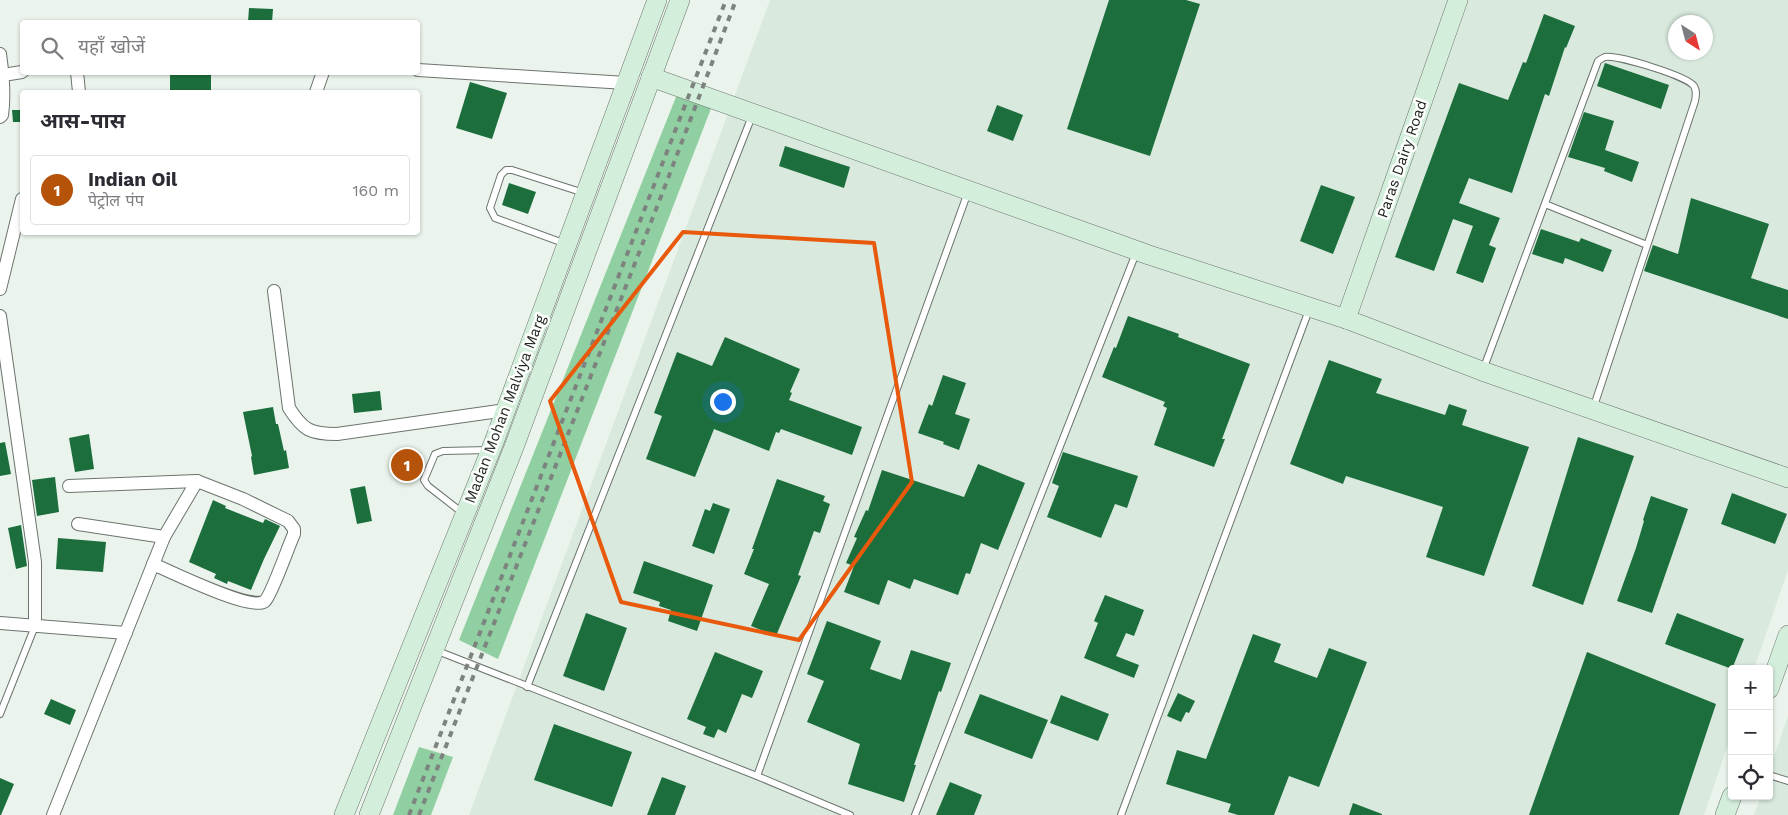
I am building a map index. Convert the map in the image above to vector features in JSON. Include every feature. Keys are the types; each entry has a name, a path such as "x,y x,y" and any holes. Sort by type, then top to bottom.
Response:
{"main road":[{"name":"Madan Mohan Malviya Marg","path":"344,815 491,450 657,0"},
{"name":"Madan Mohan Malviya Marg","path":"369,815 514,447 680,0"},
{"name":"Paras Dairy Road","path":"1346,319 1458,0"},
{"path":"651,78 1136,251 1346,319 1482,371 1788,478"},
{"path":"1773,678 1788,635"},
{"path":"1725,815 1731,800"}],"street":[{"path":"0,54 4,104 0,117"},
{"path":"420,70 626,83"},
{"path":"3,75 20,72"},
{"path":"77,75 79,90"},
{"path":"317,90 322,75"},
{"path":"0,290 20,207"},
{"path":"274,291 289,408 306,430 319,434 337,434 506,410"},
{"path":"0,316 35,562 35,626"},
{"path":"69,486 197,481 244,499 288,521 293,526 294,534 275,581 265,601 260,603 237,600 153,564"},
{"path":"53,815 164,536 197,481"},
{"path":"78,524 164,536"},
{"path":"0,623 126,633"}],"lane":[{"path":"1482,371 1598,61 1605,57 1646,65 1677,76 1693,85 1697,92 1593,410"},
{"path":"527,687 753,114"},
{"path":"567,245 495,218 490,208 501,175 506,170 512,170 586,193"},
{"path":"757,776 968,191"},
{"path":"1545,204 1647,244"},
{"path":"915,815 1136,251"},
{"path":"1121,815 1310,307"},
{"path":"465,515 425,483 428,471 435,454 443,451 491,450"},
{"path":"0,714 35,626"},
{"path":"434,649 757,776 850,815"},
{"path":"1773,776 1788,781"}],"highlighted area":[{"path":"683,232 874,243 912,482 799,640 621,602 550,401"}],"shaded area":[{"path":"770,0 1788,0 1788,570 1755,665 1728,665 1728,745 1704,815 469,815"},
{"path":"1788,716 1788,815 1754,815 1760,800 1773,800 1773,759"}],"green space":[{"path":"678,92 712,106 498,659 459,640"},
{"path":"419,747 453,757 431,815 393,815"}],"building":[{"path":"1109,0 1186,0 1200,4 1150,156 1067,129"},
{"path":"249,8 273,9 272,20 248,20"},
{"path":"1544,14 1575,26 1565,47 1549,96 1545,94 1512,193 1469,178 1459,203 1500,218 1489,245 1496,248 1483,283 1456,273 1473,226 1453,219 1434,271 1395,257 1459,83 1508,100 1523,62 1526,63"},
{"path":"1605,63 1669,85 1661,109 1597,86"},
{"path":"170,75 211,75 211,90 170,90"},
{"path":"470,82 507,93 492,139 456,128"},
{"path":"997,105 1023,115 1013,141 987,131"},
{"path":"12,110 20,110 20,122 13,122"},
{"path":"1584,112 1614,121 1605,150 1639,162 1632,182 1604,171 1605,168 1568,157"},
{"path":"785,146 850,167 844,188 779,166"},
{"path":"509,183 536,192 528,214 502,205"},
{"path":"1321,185 1355,197 1333,254 1300,241"},
{"path":"1691,198 1769,224 1751,278 1788,290 1788,319 1644,271 1653,245 1678,254"},
{"path":"1541,229 1579,242 1581,238 1612,250 1603,272 1565,258 1563,264 1532,254"},
{"path":"1128,316 1179,334 1178,337 1250,364 1222,439 1225,439 1214,467 1154,445 1167,408 1163,406 1165,402 1102,377 1114,347 1116,348"},
{"path":"725,337 800,369 790,392 792,393 789,400 862,427 852,455 781,429 779,433 776,432 769,451 714,429 695,477 646,459 662,416 654,413 677,352 712,366"},
{"path":"1329,360 1382,379 1376,393 1445,415 1449,404 1467,410 1462,425 1529,447 1484,576 1426,557 1443,507 1346,476 1343,484 1290,464"},
{"path":"943,375 966,383 955,414 970,419 959,450 943,444 944,442 918,433 929,404 932,406"},
{"path":"380,391 382,410 354,413 352,394"},
{"path":"273,407 284,451 286,450 289,468 254,475 243,412"},
{"path":"89,434 94,469 75,472 69,438"},
{"path":"1578,437 1634,456 1583,605 1532,586"},
{"path":"5,442 11,474 0,476 0,443"},
{"path":"1063,452 1138,476 1127,508 1115,504 1101,538 1047,517 1059,486 1052,483"},
{"path":"978,464 1025,483 998,550 981,543 970,574 966,573 958,595 914,579 910,589 888,580 879,605 844,592 854,566 846,563 857,538 854,537 866,510 868,511 882,470 964,497"},
{"path":"55,477 59,512 37,516 32,480"},
{"path":"777,479 825,496 823,501 830,504 820,533 814,531 798,575 801,576 776,636 751,626 769,584 744,574"},
{"path":"365,486 372,521 357,524 350,489"},
{"path":"1732,493 1787,514 1775,544 1721,524"},
{"path":"1651,496 1688,509 1652,613 1617,601 1636,548"},
{"path":"213,500 226,506 225,508 263,523 265,519 280,526 251,590 228,581 227,584 214,578 216,574 189,562"},
{"path":"713,503 730,509 714,554 692,546 705,509 710,511"},
{"path":"21,525 27,566 16,569 8,528"},
{"path":"58,538 106,542 103,572 56,569"},
{"path":"644,561 713,585 697,631 668,621 671,610 659,606 660,602 633,593"},
{"path":"1105,595 1144,610 1134,636 1126,633 1116,656 1139,665 1134,678 1084,658 1098,623 1094,621"},
{"path":"586,613 627,628 604,691 563,676"},
{"path":"1677,613 1744,639 1734,665 1728,665 1728,668 1665,644"},
{"path":"827,621 881,641 870,669 901,680 911,650 951,663 941,692 939,691 914,765 916,765 904,802 848,784 860,744 807,722 824,681 807,674"},
{"path":"1253,634 1281,644 1274,662 1317,678 1329,648 1367,662 1319,787 1289,776 1274,815 1238,815 1228,812 1231,804 1166,784 1177,750 1206,759"},
{"path":"715,652 763,671 752,698 742,694 726,733 718,729 714,738 703,734 706,727 687,719"},
{"path":"1587,652 1716,704 1679,815 1529,815"},
{"path":"1178,693 1195,701 1189,713 1186,712 1181,722 1167,716"},
{"path":"980,694 1048,720 1032,759 964,733"},
{"path":"1061,695 1109,714 1098,741 1050,723"},
{"path":"51,699 76,710 70,725 44,714"},
{"path":"554,724 632,752 612,807 534,780"},
{"path":"662,777 686,786 675,815 647,815"},
{"path":"0,778 14,784 1,815 0,815"},
{"path":"950,782 982,795 974,815 936,815"},
{"path":"1353,803 1382,814 1382,815 1349,815"}],"railway":[{"path":"409,815 726,0"},
{"path":"419,815 736,0"}],"place":[{"name":"Indian Oil","path":"407,465"}]}
